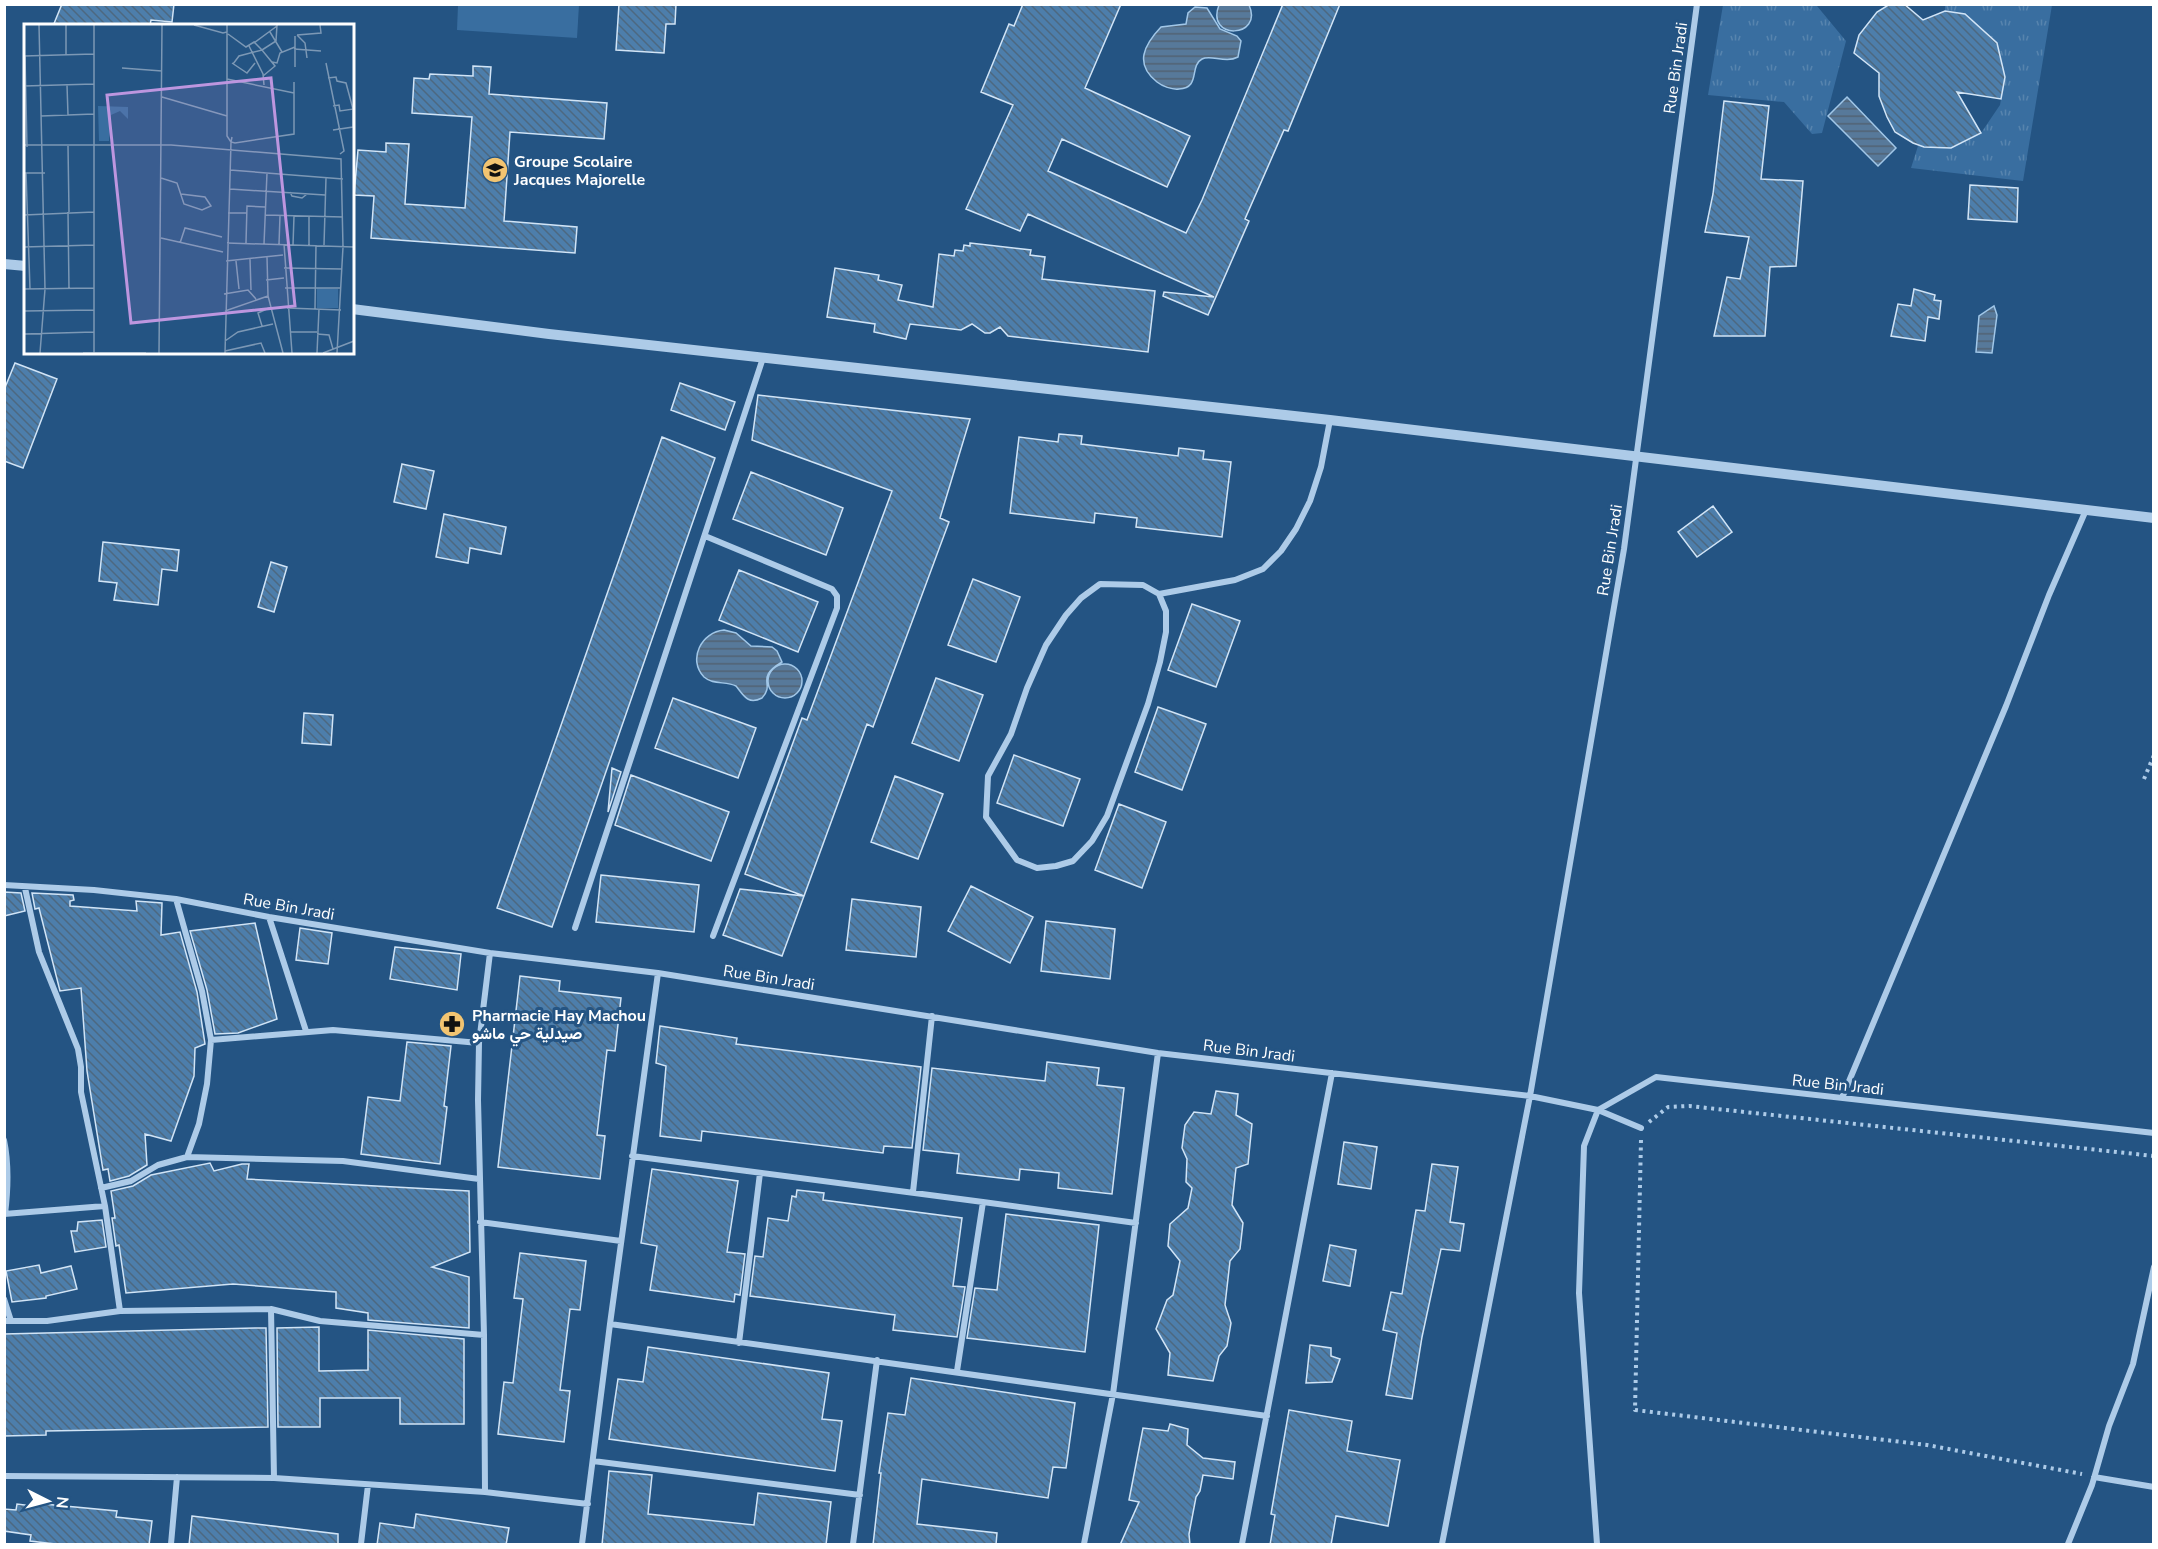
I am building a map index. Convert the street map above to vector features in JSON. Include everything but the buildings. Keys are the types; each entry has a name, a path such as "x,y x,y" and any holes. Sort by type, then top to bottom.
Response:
{"street":[{"name":"Rue Bin Jradi","path":"1442,1545 1530,1096 1624,549 1697,4"},
{"path":"4,264 24,266"},
{"path":"354,309 549,334 1636,455 2154,518"},
{"path":"575,928 764,358"},
{"path":"1159,594 1166,611 1166,632 1160,662 1148,704 1107,816 1092,841 1073,861 1037,868 1017,860 986,817 988,776 1011,734 1027,688 1046,645 1066,615 1081,597 1100,584 1143,585 1159,594 1235,580 1263,569 1281,551 1296,529 1310,501 1330,420"},
{"path":"1842,1098 2086,510"},
{"path":"705,536 832,589 837,596 837,608 713,936"},
{"name":"Rue Bin Jradi","path":"4,885 25,888 94,890 176,899 269,917 490,953 658,973 1158,1053 1530,1096 1598,1110 1656,1077 2154,1133"},
{"path":"25,888 39,952 78,1049 81,1092 105,1206 120,1311"},
{"path":"176,899 202,991 211,1040 207,1084 199,1124 187,1157"},
{"path":"269,917 306,1031"},
{"path":"484,1492 479,1043 490,953"},
{"path":"582,1545 658,973"},
{"path":"913,1192 932,1016"},
{"path":"211,1040 333,1030 479,1043"},
{"path":"1084,1545 1113,1394 1158,1053"},
{"path":"1242,1545 1332,1073"},
{"path":"1597,1545 1579,1293 1584,1146 1598,1110 1641,1128"},
{"path":"4,1140 8,1196 5,1214 105,1206"},
{"path":"632,1156 1136,1223"},
{"path":"101,1188 131,1181 158,1165 187,1157 343,1161 479,1179"},
{"path":"739,1343 760,1173"},
{"path":"957,1371 983,1202"},
{"path":"480,1222 621,1242"},
{"path":"2068,1545 2133,1364 2154,1267"},
{"path":"4,1299 8,1321 47,1321 120,1311 271,1309 320,1321 484,1335"},
{"path":"271,1309 274,1478"},
{"path":"610,1324 1267,1416"},
{"path":"853,1545 877,1360"},
{"path":"593,1461 860,1495"},
{"path":"4,1476 274,1478 484,1492 588,1504"},
{"path":"171,1545 177,1477"},
{"path":"2094,1477 2154,1487"},
{"path":"361,1545 368,1485"}],"path":[{"path":"2144,779 2154,755"},
{"path":"2094,1477 1927,1445 1635,1410 1641,1128 1668,1107 1689,1106 2154,1156"}],"green space":[{"path":"458,5 579,5 577,38 457,30"},
{"path":"1723,5 1817,6 1846,41 1822,133 1812,134 1784,102 1708,95"},
{"path":"1945,5 2052,5 2023,181 1911,168 1918,146 1951,148 1981,133 2000,105 2005,77 1997,43 1965,14 1945,11"}],"shaded area":[{"path":"1219,5 1249,5 1251,16 1249,24 1242,29 1226,30 1220,25 1217,17"},
{"path":"1195,7 1207,8 1220,29 1237,36 1241,41 1238,57 1228,60 1202,59 1196,66 1190,85 1186,88 1173,89 1157,82 1150,75 1144,61 1144,54 1150,41 1161,27 1186,24 1188,13"},
{"path":"1847,97 1896,148 1878,166 1828,116"},
{"path":"1994,306 1997,315 1992,353 1976,352 1979,316"},
{"path":"724,630 736,633 751,646 772,647 777,651 782,662 769,673 766,693 762,698 750,700 736,686 708,679 699,670 697,655 699,648 709,636"},
{"path":"785,664 797,669 802,681 797,693 785,698 773,693 768,681 773,669"}],"place":[{"name":"Groupe Scolaire Jacques Majorelle","path":"495,170"},
{"name":"Pharmacie Hay Machou صيدلية حي ماشو","path":"452,1024"}]}
